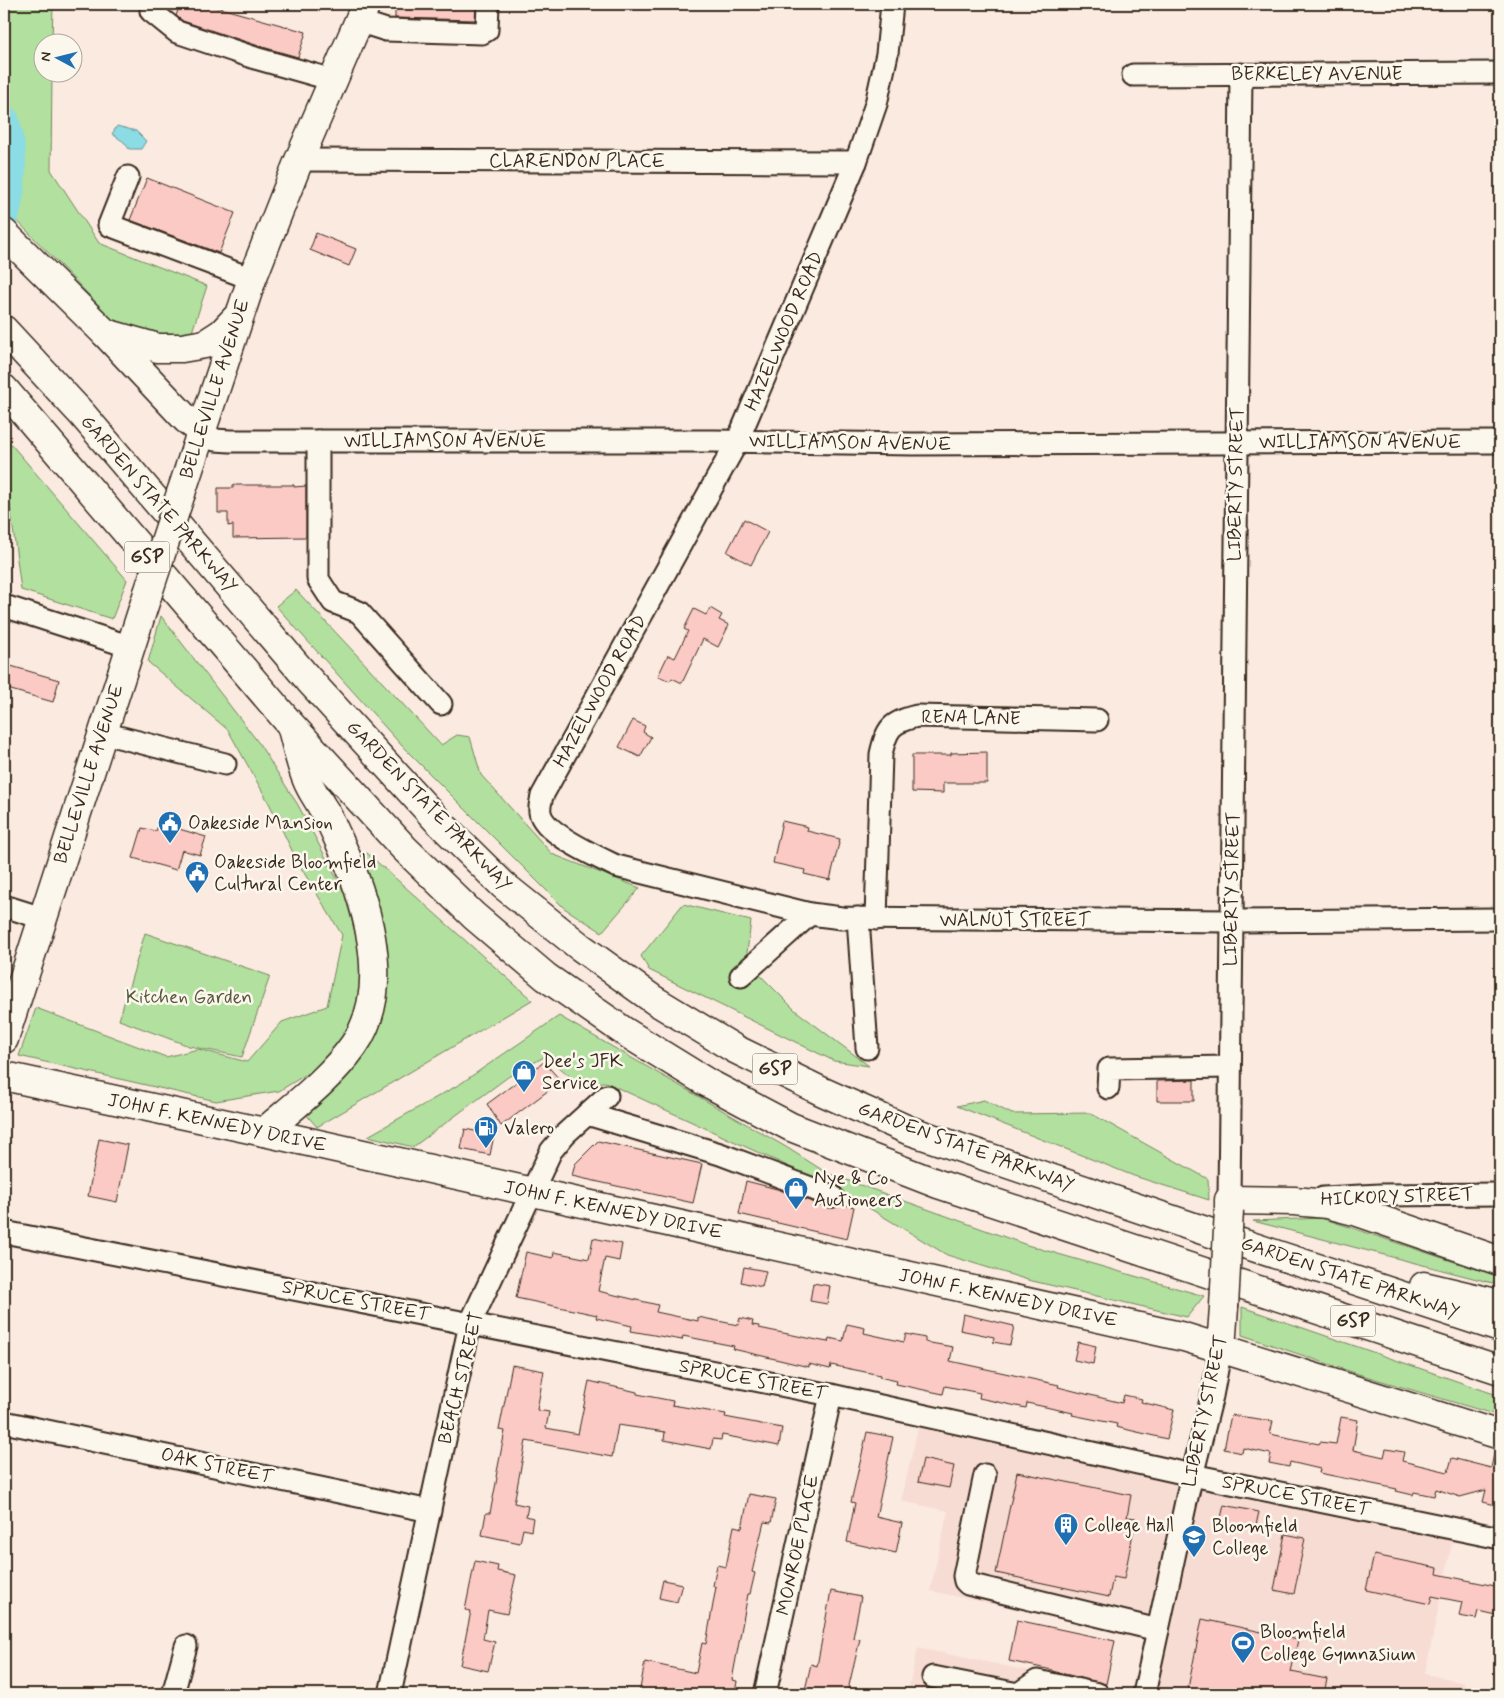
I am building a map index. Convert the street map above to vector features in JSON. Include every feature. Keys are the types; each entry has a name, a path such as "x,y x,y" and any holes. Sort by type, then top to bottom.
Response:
{"main road":[{"name":"BELLEVILLE AVENUE","path":"4,1037 239,315 299,160 362,13"},
{"path":"13,242 105,333 186,419 202,431"},
{"path":"105,333 158,348 182,348 205,344 222,333 239,315"},
{"name":"GARDEN STATE PARKWAY","path":"4,330 82,414 309,680 437,820 503,885 579,946 654,1000 735,1049 821,1092 908,1130 1223,1237 1500,1328"},
{"name":"GSP","path":"4,389 291,725 404,848 481,922 554,982 625,1032 706,1082 791,1127 880,1163 938,1184 1500,1370"},
{"path":"264,1132 333,1072 355,1043 369,1014 374,981 373,947 362,900 337,836 324,809 307,781 291,725"},
{"name":"JOHN F. KENNEDY DRIVE","path":"4,1076 1184,1337 1500,1435"},
{"path":"1229,1205 1294,1201 1327,1204 1358,1212 1500,1261"},
{"name":"LIBERTY STREET","path":"1221,1348 1229,1205"},
{"path":"1223,1237 1500,1304"},
{"path":"1205,1273 1500,1386"}],"street":[{"path":"362,13 386,30 482,33 487,30 488,4"},
{"name":"HAZELWOOD ROAD","path":"547,826 540,812 542,796 737,442 856,162 876,104 887,54 892,4"},
{"path":"151,11 176,32 255,58 333,80"},
{"name":"BERKELEY AVENUE","path":"1133,75 1500,72"},
{"name":"LIBERTY STREET","path":"1229,1205 1240,74"},
{"name":"CLARENDON PLACE","path":"299,160 856,162"},
{"path":"128,177 109,225 252,279"},
{"name":"WILLIAMSON AVENUE","path":"202,431 215,440 230,441 913,444 1500,442"},
{"path":"318,441 318,580 333,602 359,612 440,704"},
{"path":"4,606 131,647"},
{"name":"RENA LANE","path":"866,1048 867,919 881,754 885,737 891,726 902,719 917,716 1097,720"},
{"path":"103,733 225,764"},
{"name":"WALNUT STREET","path":"547,826 616,866 810,914 867,919 1232,921 1500,919"},
{"path":"4,906 42,918"},
{"path":"741,976 810,914"},
{"path":"1108,1088 1109,1069 1230,1067"},
{"name":"BEACH STREET","path":"390,1694 470,1324 551,1151 565,1134 607,1096"},
{"path":"587,1114 720,1154 832,1196"},
{"name":"HICKORY STREET","path":"1294,1201 1380,1194 1500,1194"},
{"name":"SPRUCE STREET","path":"4,1232 831,1395 1192,1476 1500,1538"},
{"name":"LIBERTY STREET","path":"1144,1694 1192,1476 1212,1396 1221,1348"},
{"name":"MONROE PLACE","path":"765,1694 831,1395"},
{"name":"OAK STREET","path":"4,1422 430,1511"},
{"path":"985,1475 964,1576 968,1584 1158,1630"},
{"path":"173,1694 186,1646"},
{"path":"933,1677 1018,1694 1037,1681 1098,1694"}],"shaded area":[{"name":"Bloomfield College","path":"922,1411 1456,1524 1425,1674 1465,1683 1463,1694 1144,1694 1156,1638 930,1591 948,1511 901,1501"},
{"path":"918,1648 1142,1694 907,1694"}],"green space":[{"path":"4,4 53,4 52,32 32,32 32,82 52,82 51,170 99,243 207,286 192,332 150,338 114,321 4,207"},
{"path":"4,436 127,580 112,619 21,590 10,505 4,500"},
{"path":"296,590 441,745 457,735 470,737 481,775 552,854 640,888 602,932 564,908 403,747 276,606"},
{"path":"161,616 258,742 298,805 344,892 364,965 355,1017 328,1061 279,1091 216,1101 19,1056 36,1008 166,1057 198,1049 247,1062 282,1022 327,1006 342,935 298,863 270,805 228,730 148,662"},
{"path":"352,852 367,853 532,1000 317,1127 304,1112 378,1016"},
{"path":"683,904 751,921 746,961 795,1010 869,1066 834,1061 649,970 641,956"},
{"name":"Kitchen Garden","path":"145,933 270,976 242,1057 189,1046 119,1020"},
{"path":"559,1016 786,1147 827,1173 1027,1245 1204,1296 1187,1317 1028,1280 947,1255 859,1202 794,1169 605,1082 579,1084 546,1056 508,1077 413,1147 368,1136 460,1084"},
{"path":"984,1100 1012,1114 1090,1113 1208,1179 1209,1200 1134,1176 957,1106"},
{"path":"1322,1218 1500,1277 1500,1285 1253,1221"},
{"path":"1242,1307 1500,1396 1500,1416 1355,1373 1242,1335"}],"water":[{"path":"117,126 136,131 146,141 141,149 129,149 124,142 112,134"}],"building":[{"path":"180,4 206,4 306,32 298,57 183,21 176,16"},
{"path":"395,4 476,4 475,20 395,18"},
{"path":"147,178 235,213 219,253 130,220"},
{"path":"316,233 356,249 349,266 310,250"},
{"path":"233,485 306,486 306,537 233,538 233,525 228,526 228,513 218,513 218,488 233,488"},
{"path":"744,519 768,532 751,565 727,552"},
{"path":"710,608 722,615 719,620 729,625 718,647 703,639 682,683 672,678 670,681 658,676 668,655 675,658 688,631 684,629 694,609 706,615"},
{"path":"4,664 59,680 53,702 4,688"},
{"path":"633,720 645,726 643,732 651,737 640,757 619,747"},
{"path":"987,752 987,783 943,783 943,793 912,792 912,755 951,755 951,753"},
{"path":"782,821 808,827 807,831 840,839 830,880 804,874 805,870 773,863"},
{"name":"Oakeside Mansion","path":"159,823 206,837 200,855 182,850 176,870 133,858 142,828 156,831"},
{"name":"Dee's JFK Service","path":"544,1062 561,1081 501,1126 487,1104"},
{"path":"1194,1080 1194,1101 1157,1101 1157,1081"},
{"path":"465,1129 494,1135 490,1155 461,1149"},
{"path":"99,1139 128,1145 117,1202 88,1196"},
{"path":"598,1141 702,1164 693,1203 572,1176 575,1164"},
{"path":"746,1181 777,1189 828,1208 835,1208 841,1204 854,1207 847,1239 739,1214"},
{"path":"593,1238 622,1244 619,1261 605,1258 598,1291 658,1305 656,1312 698,1321 698,1317 738,1325 740,1318 753,1321 752,1325 759,1326 759,1328 828,1342 829,1338 843,1341 847,1324 865,1328 864,1333 904,1342 906,1334 925,1338 925,1342 953,1347 950,1361 1059,1385 1058,1387 1122,1403 1124,1395 1142,1399 1141,1402 1174,1410 1167,1439 1116,1427 1117,1424 1072,1415 1073,1413 1027,1403 1026,1408 979,1398 980,1393 945,1386 943,1394 896,1384 897,1381 879,1377 880,1375 831,1365 830,1369 809,1364 809,1367 733,1349 734,1346 683,1336 682,1340 631,1331 632,1326 596,1318 597,1315 516,1298 526,1252 553,1258 554,1252 589,1259"},
{"path":"744,1267 766,1271 762,1287 741,1282"},
{"path":"813,1283 830,1286 827,1304 810,1301"},
{"path":"963,1314 1014,1326 1010,1345 993,1342 994,1337 960,1330"},
{"path":"1078,1342 1096,1346 1093,1364 1074,1360"},
{"path":"512,1365 544,1371 537,1410 549,1412 546,1428 578,1434 589,1381 637,1392 637,1394 673,1401 672,1405 726,1414 725,1417 782,1428 779,1446 722,1435 721,1440 713,1439 711,1449 664,1440 665,1432 618,1425 612,1457 526,1441 514,1503 528,1506 526,1516 533,1518 531,1531 523,1529 520,1543 482,1535 486,1513 490,1513 497,1478 505,1431 499,1430"},
{"path":"1231,1415 1273,1421 1270,1434 1319,1444 1320,1442 1336,1444 1341,1417 1358,1420 1353,1450 1384,1457 1386,1449 1404,1452 1402,1461 1448,1472 1452,1458 1491,1468 1494,1454 1500,1454 1500,1506 1483,1502 1486,1490 1460,1497 1436,1489 1434,1496 1414,1492 1413,1495 1396,1491 1397,1489 1319,1473 1320,1469 1290,1462 1289,1467 1269,1463 1271,1454 1243,1448 1242,1453 1224,1449"},
{"path":"867,1432 893,1437 876,1517 902,1523 896,1553 847,1542 855,1503 851,1502"},
{"path":"923,1459 954,1466 949,1488 918,1482"},
{"name":"College Hall","path":"1017,1472 1131,1495 1127,1517 1136,1518 1124,1579 1113,1577 1109,1597 996,1573"},
{"path":"749,1494 776,1499 771,1523 764,1522 752,1572 755,1573 750,1594 748,1594 732,1680 737,1681 735,1694 639,1694 645,1662 696,1673 702,1643 706,1644 716,1587 713,1586 717,1565 726,1567 734,1526 742,1528"},
{"path":"1224,1505 1259,1512 1256,1525 1252,1524 1251,1528 1220,1522"},
{"path":"1285,1534 1305,1538 1294,1594 1274,1590"},
{"path":"1374,1555 1438,1568 1437,1574 1500,1587 1500,1616 1478,1611 1476,1619 1459,1616 1462,1602 1432,1596 1430,1604 1366,1590"},
{"path":"475,1561 498,1566 497,1571 516,1575 507,1614 488,1610 483,1639 495,1642 488,1671 460,1665 471,1611 465,1610"},
{"path":"663,1580 682,1584 677,1602 659,1598"},
{"path":"831,1591 861,1597 853,1638 860,1639 847,1694 826,1694 805,1690 811,1664 817,1666"},
{"name":"Bloomfield College Gymnasium","path":"1202,1619 1298,1640 1291,1672 1327,1679 1324,1694 1216,1694 1188,1688"},
{"path":"1017,1620 1115,1641 1106,1684 1009,1661"}],"waterway":[{"path":"4,121 10,156 9,192 4,215"}],"place":[{"name":"Oakeside Mansion","path":"170,844"},
{"name":"Oakeside Bloomfield Cultural Center","path":"197,894"},
{"name":"Dee's JFK Service","path":"524,1093"},
{"name":"Valero","path":"486,1149"},
{"name":"Nye & Co Auctioneers","path":"796,1210"},
{"name":"College Hall","path":"1066,1546"},
{"name":"Bloomfield College","path":"1194,1558"},
{"name":"Bloomfield College Gymnasium","path":"1243,1664"}]}
